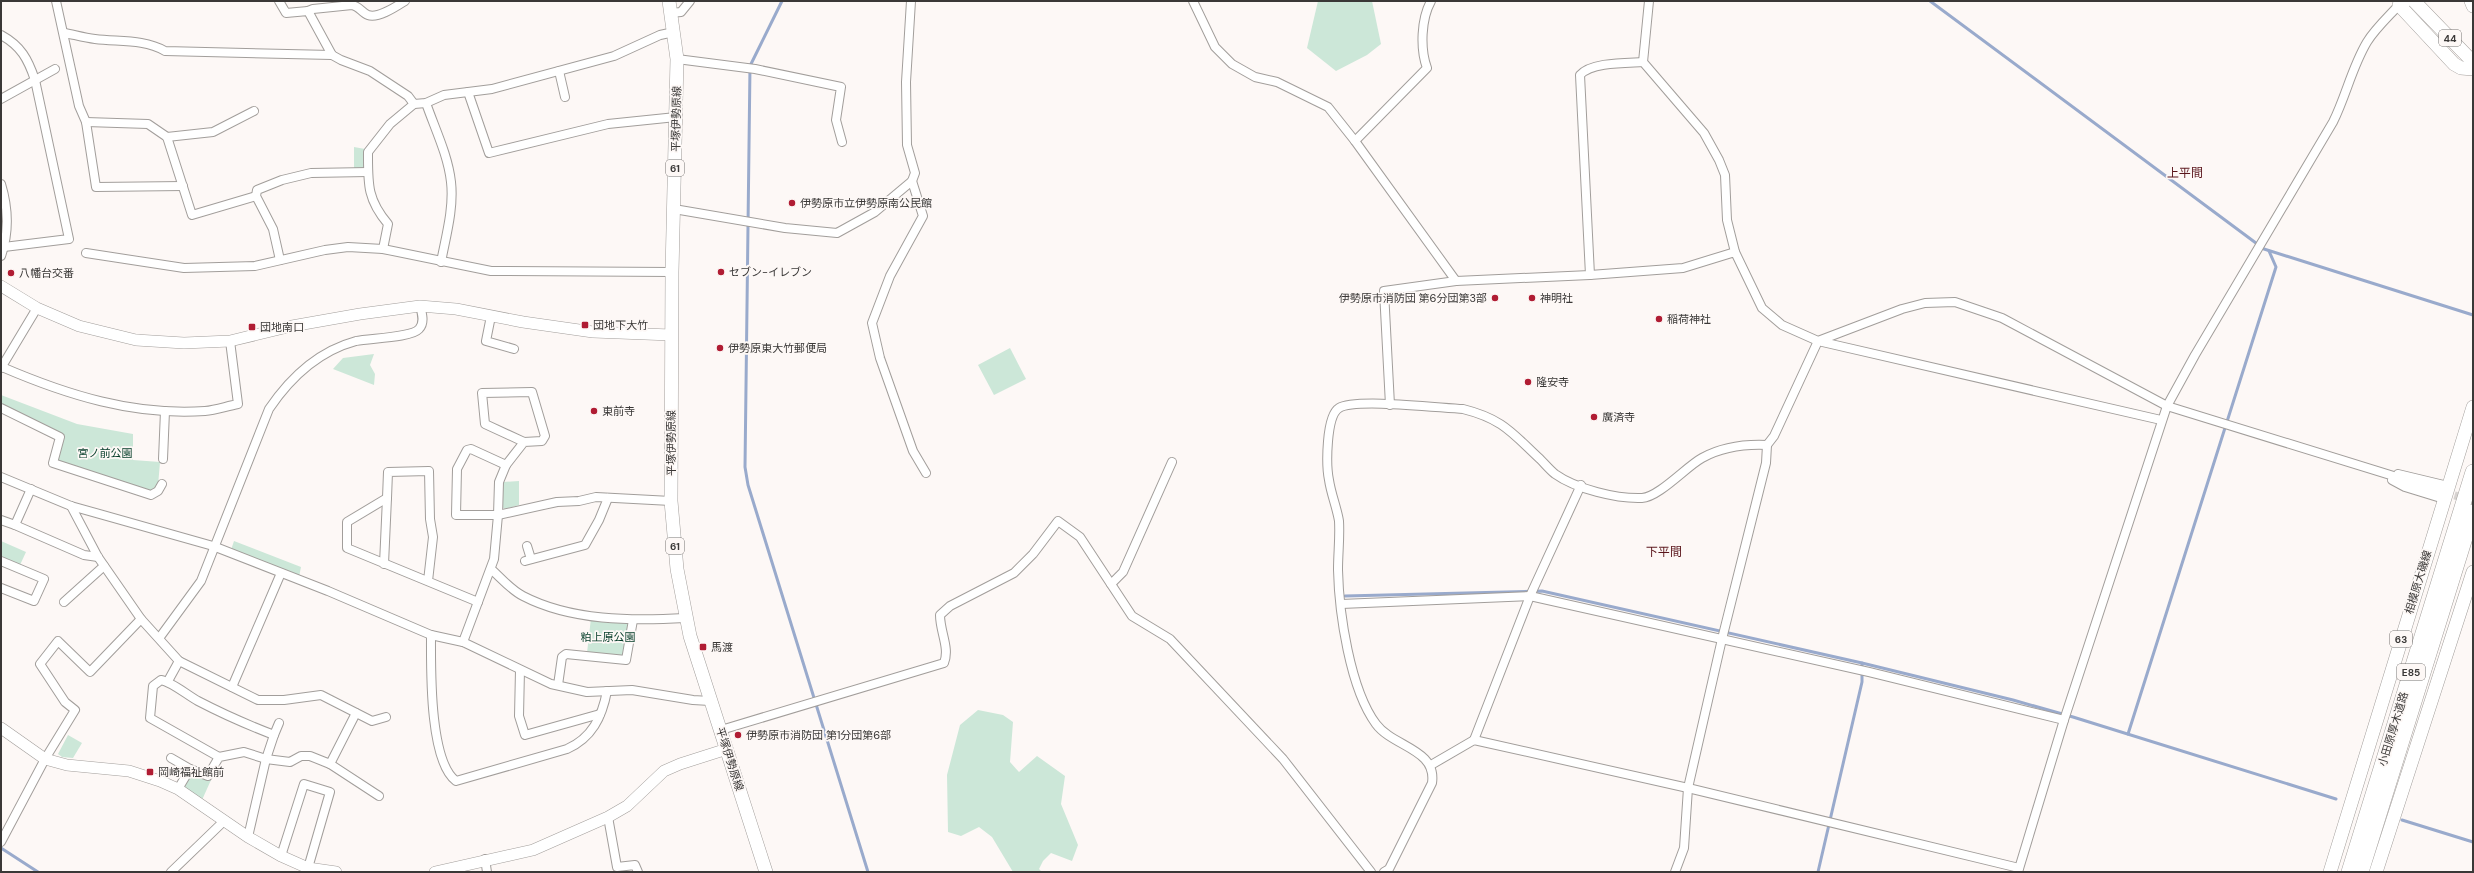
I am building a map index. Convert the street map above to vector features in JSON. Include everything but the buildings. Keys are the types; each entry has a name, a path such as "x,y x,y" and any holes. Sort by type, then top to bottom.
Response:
{"highway":[{"name":"小田原厚木道路","path":"2349,872 2473,472"},
{"name":"小田原厚木道路","path":"2361,872 2473,512"}],"main road":[{"name":"44","path":"2414,1 2473,62"},
{"path":"2471,1 2473,6"},
{"path":"2402,3 2454,64 2461,68 2473,69"},
{"name":"平塚伊勢原線","path":"670,7 677,59 671,335 671,501 677,569 685,618 710,701 727,749 766,872"},
{"name":"相模原大磯線","path":"2330,872 2445,492 2473,407"},
{"path":"2376,872 2473,572"}],"street":[{"path":"56,1 65,33 79,106 86,122 96,187 183,186"},
{"path":"279,1 286,13 352,5 368,15 374,16 405,1"},
{"path":"670,7 681,12 690,1"},
{"path":"674,209 785,228 837,233 875,212 912,180 915,173 907,145 906,82 911,1"},
{"path":"1193,1 1215,47 1232,64 1255,77 1277,82 1328,107 1355,141 1456,281"},
{"path":"1355,141 1427,68 1424,60 1424,21 1431,1"},
{"path":"1649,1 1643,62 1704,133 1719,160 1725,175 1727,220 1735,252 1762,308 1782,325 1818,341 2161,420"},
{"path":"1474,740 1688,788 2018,870 2064,720 2161,420 2167,406 2195,355 2333,122 2344,101 2356,63 2367,41 2402,3"},
{"path":"308,11 332,55"},
{"path":"383,249 388,224 374,208 368,172 368,152 390,124 414,104 426,103 444,95 492,89 614,56 660,35 674,32"},
{"path":"65,33 94,39 143,43 156,46 165,51 332,55 370,71 408,96 414,104"},
{"path":"1,35 13,42 27,58 36,80 69,239 4,247"},
{"path":"677,59 754,69 841,87 836,120 842,142"},
{"path":"1590,275 1580,75 1584,70 1604,65 1643,62"},
{"path":"1,99 55,69"},
{"path":"559,71 565,97"},
{"path":"468,92 489,153 608,124 676,117"},
{"path":"426,103 446,157 451,183 450,219 441,262"},
{"path":"167,137 213,132 254,111"},
{"path":"86,122 148,124 167,137 192,215 256,196"},
{"path":"280,260 273,229 256,196 258,190 282,180 310,173 368,172"},
{"path":"912,180 923,216 890,276 872,323 880,358 910,444 926,473"},
{"path":"1,184 6,204 7,228 1,256"},
{"path":"86,253 184,268 255,266 348,247 383,249 491,271 672,272"},
{"path":"1390,405 1384,291 1456,281 1590,275 1683,268 1735,252"},
{"path":"1,286 38,308 79,326 136,340 184,343 230,341 292,326 352,315 420,306 456,308 491,316 593,332 671,335"},
{"path":"1675,872 1684,848 1688,788 1722,639 1766,463 1767,445 1774,436 1818,341 1902,308 1925,303 1955,302 2002,318 2167,406 2373,471 2405,487 2445,492"},
{"path":"160,637 201,581 269,409 283,387 324,354 356,342 410,334 418,330 422,324 420,306"},
{"path":"38,308 2,368 42,384 87,399 165,411 206,411 238,404 230,341"},
{"path":"491,316 485,344 514,349"},
{"path":"464,642 491,569 498,516 499,482 506,465 524,442 542,441 545,436 532,392 482,393 486,424 524,442"},
{"path":"1384,872 1389,869 1432,783 1433,774 1431,766 1420,755 1399,743 1376,724 1350,667 1341,604 1338,569 1338,518 1328,478 1327,459 1330,424 1333,413 1340,407 1366,404 1463,409 1490,417 1513,432 1556,474 1581,485 1624,497 1644,498 1673,481 1702,458 1744,444 1767,445"},
{"path":"1,408 60,437 53,463 151,495 158,492 162,484"},
{"path":"163,459 165,411"},
{"path":"506,465 471,449 467,450 458,469 456,516 498,516 557,502 579,501 596,497 671,501"},
{"path":"1111,584 1123,572 1172,462"},
{"path":"384,564 388,472 430,471 430,519 434,536 428,581"},
{"path":"2373,471 2408,475 2445,492"},
{"path":"1,476 71,506 214,546 431,635 464,642 520,670 558,685 587,692 632,690 693,700 710,701"},
{"path":"1431,766 1474,740 1530,596 1581,485"},
{"path":"15,525 31,489"},
{"path":"387,498 347,522 347,548 478,602"},
{"path":"527,546 528,560 584,545 599,520 608,498"},
{"path":"71,506 104,566 141,619 160,637 179,662 258,700 284,700 321,695 372,721 386,717"},
{"path":"1,520 84,555 98,557"},
{"path":"720,730 944,664 947,655 940,626 940,615 950,606 1014,573 1033,554 1058,521 1080,537 1132,616 1170,639 1283,759 1371,872"},
{"path":"1,561 44,579 34,601 1,588"},
{"path":"64,602 104,566"},
{"path":"491,569 522,596 550,608 633,620 685,618"},
{"path":"232,687 281,573"},
{"path":"1341,604 1530,596 1869,672 2064,720"},
{"path":"1,842 45,759 75,710 65,702 40,664 58,642 90,672 141,619"},
{"path":"558,685 562,657 566,654 626,660 633,620"},
{"path":"431,635 432,708 439,742 450,776 456,781 567,749 579,743 592,732 600,714 607,691"},
{"path":"168,682 179,662"},
{"path":"520,670 518,716 524,735 600,714"},
{"path":"274,735 232,718 178,690 168,682 161,680 152,686 150,718 219,757 244,752 266,759 290,762 301,756 310,756 330,764 379,796"},
{"path":"330,764 356,713"},
{"path":"248,837 266,759 279,723"},
{"path":"1,728 45,759 67,765 129,771 178,790 248,837 281,856 308,868 336,872"},
{"path":"435,872 485,859 533,850 608,817 627,806 664,771 680,764 727,749"},
{"path":"171,758 190,769 208,776 219,757"},
{"path":"178,790 190,769"},
{"path":"281,856 304,784 330,792 308,868"},
{"path":"608,817 617,867 635,865 638,872"},
{"path":"171,872 224,821"},
{"path":"485,859 487,872"}],"green space":[{"path":"1318,1 1372,1 1381,44 1367,55 1336,71 1307,48"},
{"path":"354,147 365,149 365,166 363,169 354,169"},
{"path":"1010,348 1026,379 994,395 978,365"},
{"path":"374,354 370,365 375,374 374,385 333,369 343,358"},
{"name":"宮ノ前公園","path":"1,395 77,424 133,434 133,460 160,462 158,486 153,492 55,462 61,435 1,404"},
{"path":"519,481 519,505 505,509 502,507 503,482"},
{"path":"1,541 26,552 20,565 1,556"},
{"path":"234,541 301,567 299,577 231,550"},
{"name":"粕上原公園","path":"591,618 626,622 629,625 626,654 622,657 587,653"},
{"path":"978,710 1003,715 1013,722 1010,762 1019,772 1037,756 1065,776 1061,804 1078,845 1072,861 1051,853 1043,861 1039,869 1042,872 1013,872 992,837 979,827 961,836 948,832 947,775 960,725"},
{"path":"68,735 82,743 73,758 62,757 58,754"},
{"path":"194,772 211,780 202,800 182,788 190,773"}],"waterway":[{"path":"782,1 750,66 745,467 748,485 868,872"},
{"path":"1930,1 2264,249 2473,315"},
{"path":"2128,734 2276,267 2269,251"},
{"path":"1345,596 1542,591 1862,663 2013,700 2073,717 2336,799"},
{"path":"1818,872 1862,682 1862,663"},
{"path":"2402,820 2473,842"},
{"path":"1,848 38,872"}],"tunnel":[{"path":"2443,492 2473,501"}],"place":[{"name":"伊勢原市立伊勢原南公民館","path":"792,203"},
{"name":"セブン-イレブン","path":"721,272"},
{"name":"八幡台交番","path":"11,273"},
{"name":"伊勢原市消防団 第6分団第3部","path":"1495,298"},
{"name":"神明社","path":"1532,298"},
{"name":"稲荷神社","path":"1659,319"},
{"name":"団地下大竹","path":"585,325"},
{"name":"団地南口","path":"252,327"},
{"name":"伊勢原東大竹郵便局","path":"720,348"},
{"name":"隆安寺","path":"1528,382"},
{"name":"東前寺","path":"594,411"},
{"name":"廣済寺","path":"1594,417"},
{"name":"馬渡","path":"703,647"},
{"name":"伊勢原市消防団 第1分団第6部","path":"738,735"},
{"name":"岡崎福祉館前","path":"150,772"}],"district":[{"name":"上平間","path":"2185,173"},
{"name":"下平間","path":"1664,552"}]}
